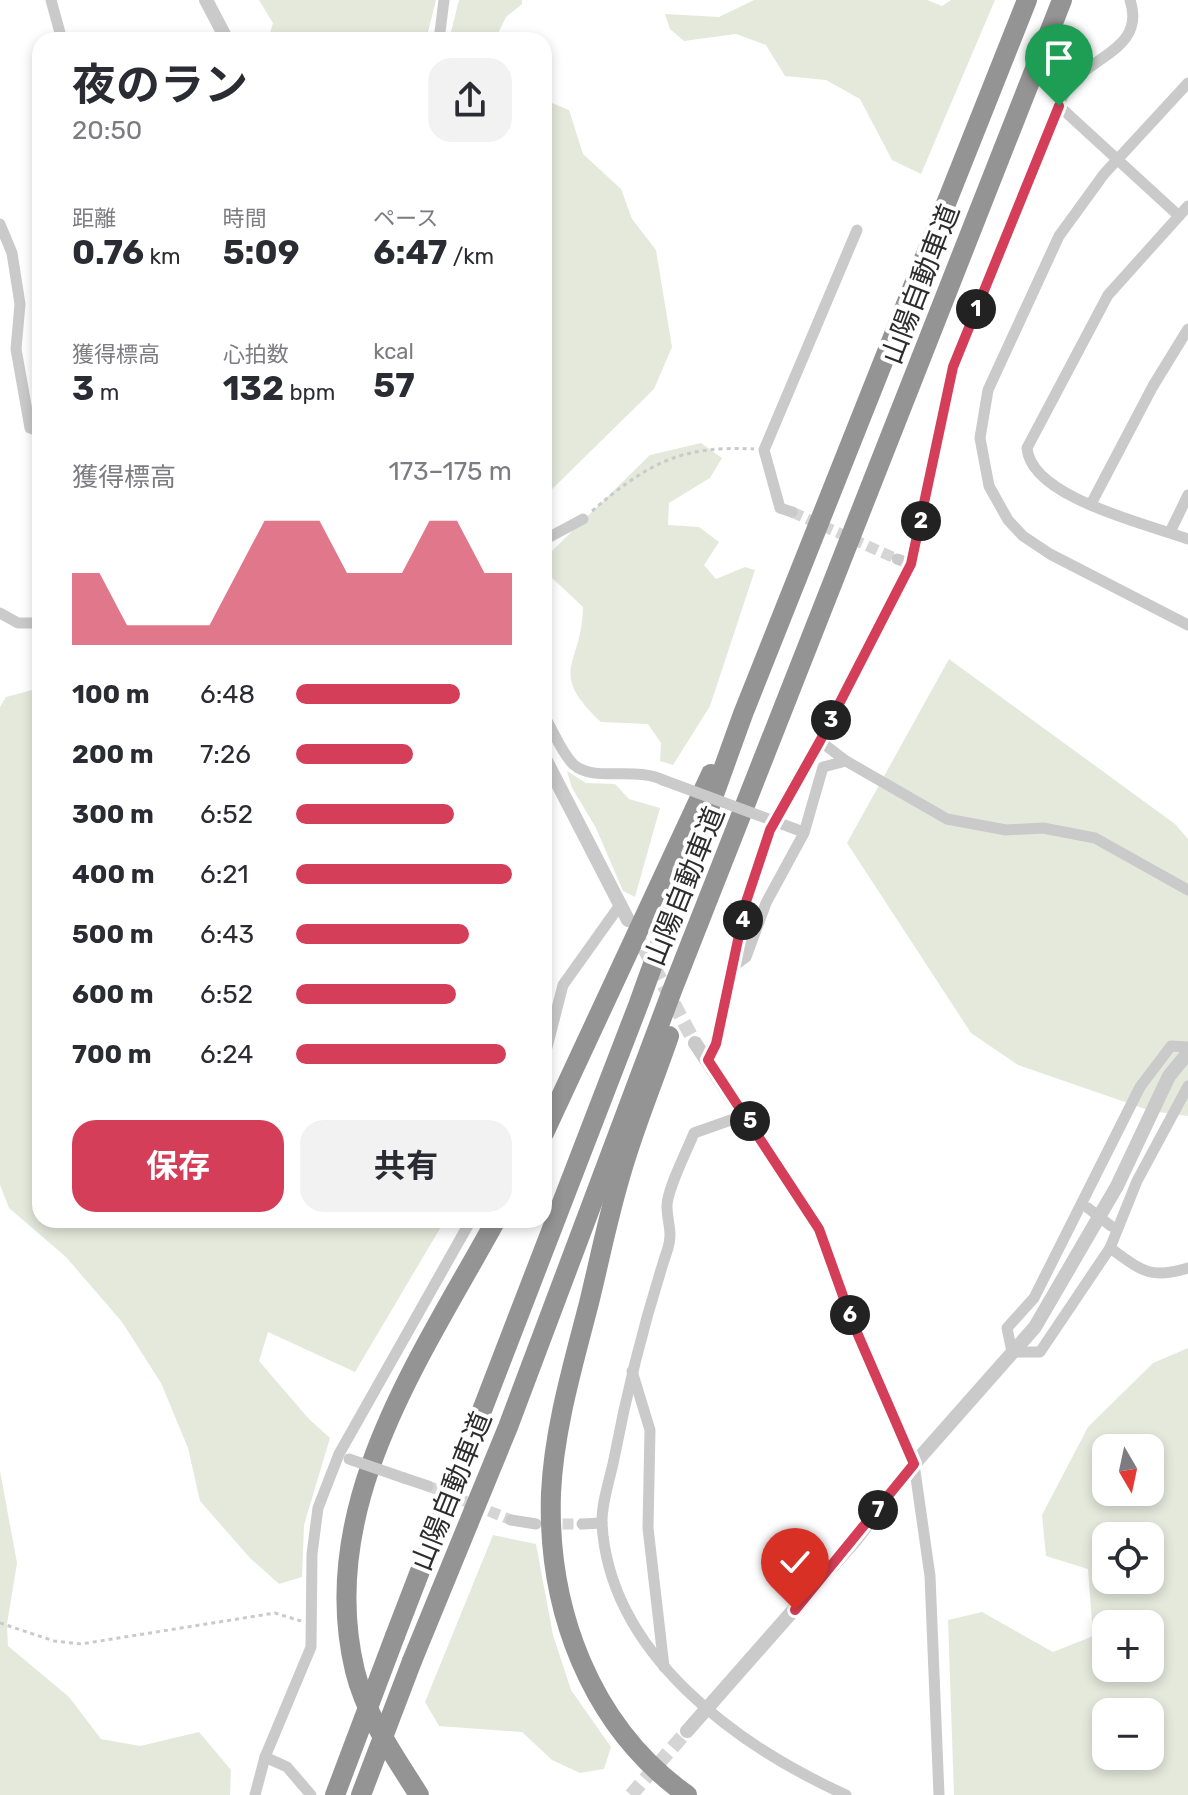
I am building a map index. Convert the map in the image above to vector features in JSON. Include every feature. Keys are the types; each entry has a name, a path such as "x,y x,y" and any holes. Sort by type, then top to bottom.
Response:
{"highway":[{"name":"山陽自動車道","path":"335,1795 639,1003 743,714 1027,0"},
{"name":"山陽自動車道","path":"361,1795 508,1427 673,988 874,485 1062,0"},
{"path":"687,1795 633,1747 609,1716 578,1656 556,1583 551,1493 556,1446 623,1167 707,928 874,485"},
{"path":"552,1116 711,774 743,714"},
{"path":"419,1795 385,1741 355,1673 347,1577 362,1484 386,1424 492,1228"}],"street":[{"path":"51,0 60,32"},
{"path":"206,0 223,32"},
{"path":"440,32 444,0"},
{"path":"708,1060 716,1044 735,965 746,902 770,830 820,741 911,564 953,367 1059,106 1072,82 1118,49 1130,33 1134,12 1130,0"},
{"path":"1188,83 1089,192 1050,253 988,390 980,422 981,455 996,501 1023,536 1050,554 1188,625"},
{"path":"1059,106 1179,216"},
{"path":"1188,206 1108,295 1027,448 1030,462 1049,485 1091,504 1188,539"},
{"path":"0,224 12,253 20,304 16,349 21,395 32,429"},
{"path":"792,512 780,508 764,450 857,230"},
{"path":"1091,504 1153,386 1188,329"},
{"path":"1170,532 1188,495"},
{"path":"552,536 583,519"},
{"path":"897,559 911,564"},
{"path":"0,613 18,623 32,623"},
{"path":"552,729 572,763 585,772 648,772 801,832"},
{"path":"820,741 846,761 947,819 1006,830 1043,828 1095,838 1188,890"},
{"path":"735,965 746,957 766,903 801,832 823,767 846,761"},
{"path":"552,773 628,920"},
{"path":"552,1028 563,985 620,905"},
{"path":"695,1043 819,1229 852,1321 914,1464 930,1576 939,1795"},
{"path":"1012,1352 1007,1328 1034,1298 1085,1206 1140,1087 1171,1046 1188,1047"},
{"path":"687,1731 856,1539 914,1464 1035,1327 1069,1275 1117,1186 1169,1076 1188,1053"},
{"path":"1012,1352 1040,1352 1110,1248 1113,1229 1188,1086"},
{"path":"745,1115 694,1133 667,1204 672,1235 631,1367 602,1523 615,1582 650,1651 665,1671 707,1708 790,1770 846,1795"},
{"path":"1085,1206 1113,1229"},
{"path":"255,1795 265,1757 311,1647 312,1554 318,1508 467,1228"},
{"path":"1110,1248 1147,1274 1166,1275 1188,1268"},
{"path":"631,1367 650,1430 648,1528 665,1671"},
{"path":"344,1456 428,1486"},
{"path":"511,1520 536,1524"},
{"path":"582,1524 602,1523"},
{"path":"265,1757 287,1767 311,1795"}],"path":[{"path":"583,519 664,458 714,450 764,450"},
{"path":"0,1623 54,1641 81,1644 275,1613 311,1624"}],"shaded area":[{"path":"259,0 436,0 428,32 270,32 273,23"},
{"path":"459,0 522,0 522,4 506,17 499,32 451,32"},
{"path":"754,0 927,0 942,6 951,0 995,0 921,174 892,160 860,99 826,80 785,76 766,45 736,34 684,41 670,29 665,14 719,17"},
{"path":"552,103 569,110 583,154 621,189 632,219 656,250 672,347 654,389 552,489"},
{"path":"701,443 722,458 710,478 669,503 668,525 699,527 719,542 704,565 716,579 745,567 755,570 710,706 673,765 660,761 661,743 648,724 601,722 584,705 571,679 583,607 552,578 552,551 650,455"},
{"path":"949,659 1175,824 1188,839 1188,1116 1151,1111 1018,1065 971,1033 847,843"},
{"path":"32,690 32,1228 9,1208 0,1185 0,707 6,697"},
{"path":"567,771 586,783 615,784 629,799 660,808 635,897 623,891 596,828 572,788"},
{"path":"32,1228 440,1228 355,1372 268,1332 259,1361 309,1419 330,1438 304,1525 302,1577 279,1584 250,1558 200,1501 188,1448 161,1383 122,1322 66,1257"},
{"path":"1188,1348 1188,1795 954,1795 948,1620 982,1612 1053,1652 1092,1636 1092,1682 1164,1682 1164,1610 1092,1610 1092,1623 1088,1569 1046,1556 1042,1515 1088,1427 1153,1363"},
{"path":"0,1471 17,1563 7,1624 8,1646 69,1697 101,1739 140,1746 199,1732 231,1770 230,1795 0,1795"},
{"path":"493,1535 536,1544 553,1635 571,1690 611,1747 604,1769 580,1773 552,1760 522,1732 439,1726 425,1702"}],"tunnel":[{"path":"792,512 897,559"},
{"path":"634,930 695,1043"},
{"path":"428,1486 511,1520"},
{"path":"546,1524 582,1524"},
{"path":"631,1795 687,1731"}],"route":[{"path":"795,1610 856,1539 914,1464 852,1321 819,1229 708,1060 716,1044 735,965 746,902 770,830 820,741 911,564 953,367 1059,106"}]}
